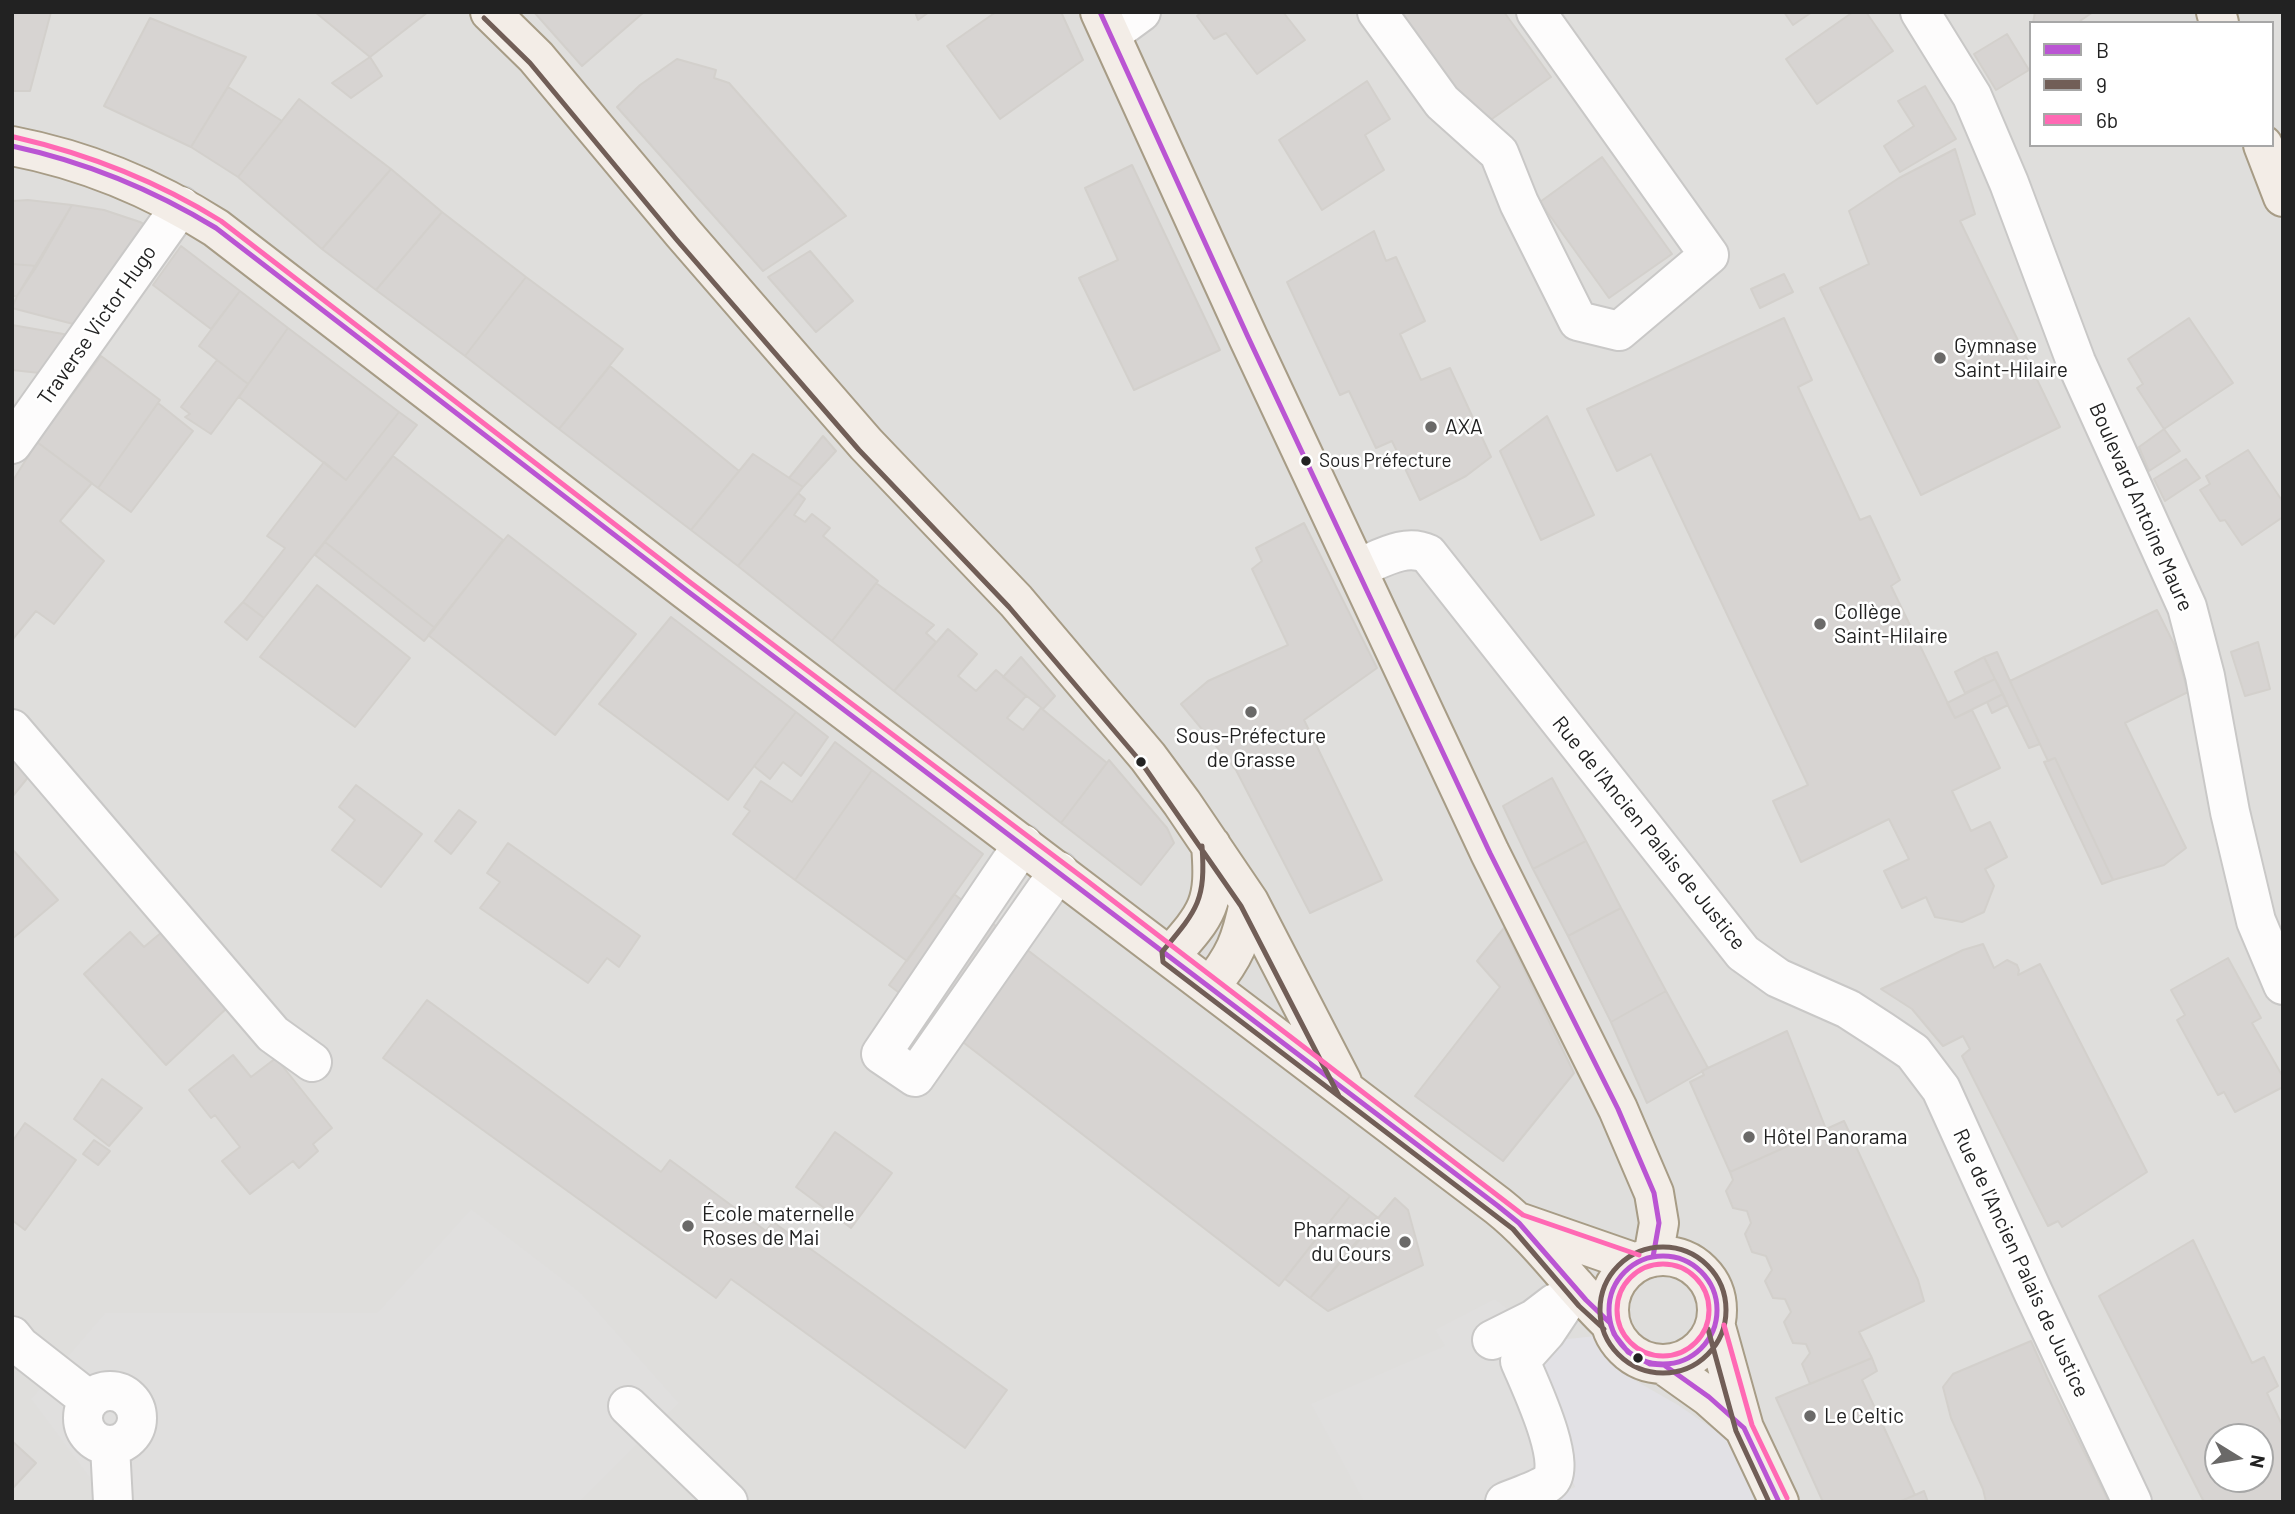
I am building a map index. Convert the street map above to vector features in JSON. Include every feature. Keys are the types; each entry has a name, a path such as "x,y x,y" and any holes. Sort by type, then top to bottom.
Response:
{"main road":[{"path":"490,12 536,57 692,244 866,444 1016,601 1148,757 1249,902 1347,1092"},
{"path":"1118,19 1248,337 1490,853 1618,1109 1654,1193 1659,1223 1644,1260"},
{"path":"12,146 55,154 138,185 181,206 227,236 686,590 1024,844 1519,1223 1610,1323"},
{"path":"2264,147 2283,197"},
{"path":"1170,956 1197,925 1209,904 1214,879 1211,845"},
{"path":"1210,987 1231,961 1242,937 1249,902"},
{"path":"1519,1223 1644,1260"},
{"path":"1672,1256 1689,1262 1704,1274 1714,1290 1718,1309 1716,1327 1708,1342 1696,1354 1681,1362 1650,1364 1628,1352 1614,1334 1610,1323 1609,1306 1613,1289 1622,1274 1644,1260 1672,1256"},
{"path":"1716,1327 1744,1428 1779,1502"},
{"path":"1664,1365 1709,1397 1744,1428"}],"street":[{"path":"1377,12 1442,102 1499,153 1519,203 1578,321 1619,331 1709,255 1536,12"},
{"name":"Boulevard Antoine Maure","path":"1920,12 1972,96 2009,183 2077,362 2187,607 2205,676 2230,812 2256,921 2283,985"},
{"path":"12,164 55,154"},
{"name":"Traverse Victor Hugo","path":"12,444 181,206"},
{"name":"Rue de l'Ancien Palais de Justice","path":"1358,568 1406,549 1418,549 1429,554 1743,953 1778,978 1848,1009 1913,1052 1941,1089 2132,1502"},
{"path":"12,729 273,1034 312,1062"},
{"path":"1024,844 881,1054 915,1077 1059,871"},
{"path":"1492,1340 1534,1319 1576,1287"},
{"path":"1504,1502 1549,1483 1556,1472 1555,1452 1520,1361 1546,1332 1576,1287"},
{"path":"12,1336 20,1346 89,1400 84,1409 84,1428 97,1442 110,1446 113,1502"},
{"path":"628,1406 728,1502"}],"shaded area":[{"path":"12,12 2283,12 2283,1502 12,1502"},
{"path":"471,1209 582,1294 679,1403 579,1502 108,1502 31,1399 105,1313 377,1313"},
{"path":"1495,1299 1549,1341 1526,1367 1575,1488 1544,1502 1364,1502 1311,1404 1445,1346 1435,1330"},
{"path":"1596,1336 1611,1362 1629,1377 1678,1405 1732,1442 1755,1502 1544,1502 1575,1487 1526,1367 1549,1341"}],"building":[{"path":"12,12 51,12 30,91 12,91"},
{"path":"315,12 428,12 370,57"},
{"path":"534,12 644,12 582,66"},
{"path":"915,12 929,12 918,20"},
{"path":"996,12 1061,12 1083,60 1000,119 947,46"},
{"path":"1202,12 1283,12 1305,40 1257,74 1226,33 1214,39 1197,16"},
{"path":"1398,12 1504,12 1551,77 1482,126"},
{"path":"1784,12 1812,12 1793,25"},
{"path":"1853,12 1866,12 1893,51 1817,104 1786,59"},
{"path":"2035,12 2093,12 2080,21 2033,21"},
{"path":"150,18 246,57 191,147 104,106"},
{"path":"2007,34 2029,70 1996,90 1974,54"},
{"path":"370,57 382,76 351,98 332,83"},
{"path":"677,59 716,70 714,78 729,83 846,216 763,271 617,107 640,85"},
{"path":"1367,81 1390,119 1365,135 1384,170 1322,210 1279,140"},
{"path":"1925,86 1956,139 1900,172 1884,146 1914,126 1898,101"},
{"path":"228,87 282,121 238,177 191,147"},
{"path":"299,99 391,169 322,249 238,177"},
{"name":"Gymnase Saint-Hilaire","path":"1955,149 1975,214 1960,221 2060,427 1921,495 1820,288 1869,264 1849,211 1899,178"},
{"path":"1602,157 1672,254 1609,298 1540,202"},
{"path":"1132,165 1220,350 1134,390 1079,278 1118,260 1085,188"},
{"path":"391,169 442,212 376,290 322,249"},
{"path":"12,201 72,205 37,266 12,264"},
{"path":"72,205 104,210 151,228 77,325 12,308"},
{"path":"442,212 526,277 465,356 376,290"},
{"path":"1374,231 1386,261 1396,257 1425,321 1400,334 1421,380 1450,368 1491,457 1466,476 1420,500 1392,441 1376,448 1349,391 1340,395 1287,282"},
{"path":"181,246 240,291 211,329 153,285"},
{"path":"810,251 853,301 816,332 768,277"},
{"path":"12,264 37,266 17,296 12,296"},
{"path":"1784,274 1793,292 1760,308 1751,289"},
{"path":"526,277 623,349 559,429 465,356"},
{"path":"240,291 288,328 248,384 199,346"},
{"name":"Collège Saint-Hilaire","path":"1784,318 1812,380 1798,387 1860,520 1870,516 1900,580 1891,586 1955,718 1972,710 2000,768 1952,791 1971,831 1990,822 2007,857 1985,869 1994,886 1984,912 1962,922 1935,917 1926,897 1902,908 1884,871 1909,859 1889,819 1801,862 1773,801 1808,785 1651,454 1617,471 1587,409"},
{"path":"2189,318 2233,383 2164,429 2137,388 2143,384 2128,359"},
{"path":"12,325 69,335 40,373 12,370"},
{"path":"288,328 399,412 346,480 239,397"},
{"path":"101,356 160,400 98,488 37,442"},
{"path":"217,360 248,384 211,434 185,417 190,414 181,407"},
{"path":"610,366 739,471 691,530 559,429"},
{"path":"158,403 193,431 131,512 98,488"},
{"path":"399,412 417,425 264,618 243,602 285,548 267,536 324,462 346,480"},
{"path":"1547,416 1594,515 1541,540 1500,451"},
{"path":"2164,429 2180,451 2149,471 2139,447"},
{"path":"823,436 836,451 803,487 789,478"},
{"path":"37,442 92,483 60,521 104,561 54,624 36,611 12,640 12,482"},
{"path":"2248,450 2283,502 2283,517 2242,545 2225,520 2220,521 2200,490 2210,484 2206,476"},
{"path":"753,454 803,487 738,566 691,530"},
{"path":"393,456 503,540 435,628 325,542"},
{"path":"2186,459 2200,478 2165,501 2154,479"},
{"path":"798,493 805,499 794,515 805,522 812,514 830,528 823,536 878,581 832,641 738,566"},
{"name":"Sous-Préfecture de Grasse","path":"1304,523 1377,668 1304,720 1382,880 1310,913 1236,770 1181,704 1208,681 1288,645 1252,569 1262,561 1256,548"},
{"path":"508,535 636,634 555,735 428,635"},
{"path":"325,542 435,628 424,641 315,555"},
{"path":"876,583 934,625 926,633 936,642 894,691 832,641"},
{"path":"317,585 410,658 355,727 260,657"},
{"path":"243,602 264,618 247,640 225,622"},
{"path":"2157,610 2174,644 2188,692 2125,723 2186,848 2164,865 2113,880 2055,758 2048,761 2010,681"},
{"path":"671,617 796,712 728,800 599,704"},
{"path":"948,629 977,654 958,676 976,691 996,670 1026,696 1007,718 1023,730 1041,708 1107,763 1061,823 894,691"},
{"path":"2258,642 2270,689 2245,696 2231,652"},
{"path":"1997,652 2040,744 2029,748 1984,657"},
{"path":"1021,657 1055,696 1043,709 1003,677"},
{"path":"1984,657 1995,679 1965,693 1955,672"},
{"path":"1995,679 2003,694 1955,718 1947,703"},
{"path":"2003,694 2008,705 1992,713 1987,702"},
{"path":"796,712 828,737 801,776 783,762 770,779 754,766"},
{"path":"12,735 38,765 12,797"},
{"path":"835,742 872,770 795,880 733,834 750,811 744,807 761,781 792,802"},
{"path":"2055,758 2113,880 2102,884 2044,762"},
{"path":"1109,760 1167,828 1174,843 1141,885 1061,823"},
{"path":"872,770 983,854 907,961 795,880"},
{"path":"1552,778 1586,841 1533,869 1503,806"},
{"path":"356,785 422,834 381,887 332,850 355,820 339,807"},
{"path":"459,810 476,822 451,854 435,841"},
{"path":"1586,841 1621,908 1568,936 1533,869"},
{"path":"508,843 640,936 619,967 607,958 588,983 480,908 500,882 487,873"},
{"path":"12,849 58,900 12,939"},
{"path":"954,894 1350,1196 1279,1286 889,985"},
{"path":"1621,908 1666,991 1611,1022 1568,936"},
{"path":"1504,928 1574,1073 1503,1161 1415,1096 1500,987 1477,961"},
{"path":"130,932 144,947 162,932 228,1007 166,1065 84,974"},
{"path":"1983,944 1994,968 2007,960 2017,965 2018,975 2040,964 2147,1172 2062,1227 2058,1221 2048,1226 1962,1056 1970,1049 1963,1036 1943,1046 1912,1009 1881,989 1963,950"},
{"path":"2228,958 2261,1018 2252,1023 2283,1077 2283,1087 2235,1112 2224,1092 2218,1095 2177,1020 2185,1015 2171,990"},
{"path":"1666,991 1708,1068 1647,1103 1611,1022"},
{"name":"École maternelle Roses de Mai","path":"427,1000 661,1172 670,1160 766,1231 773,1222 1007,1390 965,1448 731,1279 716,1298 383,1058"},
{"path":"1787,1031 1826,1129 1730,1172 1690,1082 1704,1075 1702,1071"},
{"path":"233,1055 251,1077 276,1058 332,1128 313,1144 318,1151 299,1168 293,1161 250,1194 222,1161 240,1147 215,1115 211,1118 189,1090"},
{"path":"102,1079 142,1108 109,1146 74,1119"},
{"path":"1844,1121 1918,1280 1924,1301 1859,1332 1872,1358 1810,1384 1802,1364 1810,1353 1806,1344 1793,1343 1784,1322 1791,1312 1785,1299 1773,1298 1765,1281 1772,1270 1766,1256 1752,1252 1745,1234 1751,1223 1747,1211 1733,1208 1726,1191 1733,1180 1730,1172"},
{"path":"25,1123 76,1160 25,1230 12,1220 12,1142"},
{"path":"835,1132 892,1173 851,1228 796,1187"},
{"path":"94,1140 110,1151 98,1165 83,1154"},
{"path":"1350,1196 1377,1217 1310,1298 1285,1279"},
{"path":"1395,1198 1408,1210 1423,1265 1328,1311 1310,1298"},
{"path":"2193,1240 2252,1363 2264,1357 2278,1386 2267,1393 2283,1427 2283,1502 2204,1502 2099,1296"},
{"path":"2031,1341 2109,1502 1986,1502 1983,1489 1951,1418 1943,1387 1953,1374"},
{"path":"1872,1358 1877,1371 1862,1380 1915,1495 1899,1502 1823,1502 1776,1398"},
{"path":"12,1441 36,1463 12,1489"},
{"path":"1924,1491 1928,1502 1899,1502 1915,1495"}],"transit line":[{"name":"B","path":"1100,12 1248,337 1490,853 1618,1109 1654,1193 1659,1223 1653,1257"},
{"name":"9","path":"484,18 530,63 676,239 859,450 1009,607 1141,762 1241,906 1339,1096"},
{"name":"6b","path":"14,137 121,170 172,193 221,221 691,583 1086,880 1523,1215 1639,1255"},
{"name":"B","path":"12,146 66,160 118,178 168,201 216,228 686,590 1498,1206 1519,1223 1586,1300 1610,1323 1614,1334 1628,1352 1650,1364 1664,1365 1709,1397 1744,1428 1779,1502"},
{"name":"9","path":"1202,846 1202,880 1197,904 1162,952 1163,962 1513,1229 1579,1306 1604,1329"},
{"name":"9","path":"1663,1247 1687,1252 1708,1265 1721,1286 1726,1310 1721,1334 1708,1355 1687,1368 1663,1373 1639,1368 1618,1355 1605,1334 1600,1310 1605,1286 1618,1265 1639,1252 1663,1247"},
{"name":"B","path":"1663,1256 1684,1260 1702,1271 1713,1289 1717,1310 1713,1331 1702,1349 1684,1360 1663,1364 1642,1360 1624,1349 1613,1331 1609,1310 1613,1289 1624,1271 1642,1260 1663,1256"},
{"name":"6b","path":"1663,1264 1680,1268 1695,1278 1705,1293 1709,1310 1705,1327 1695,1342 1680,1352 1663,1356 1646,1352 1631,1342 1621,1327 1617,1310 1621,1293 1631,1278 1646,1268 1663,1264"},
{"name":"6b","path":"1724,1325 1752,1425 1787,1498"},
{"name":"9","path":"1708,1329 1736,1431 1769,1502"}],"place":[{"name":"Gymnase Saint-Hilaire","path":"1940,358"},
{"name":"AXA","path":"1431,427"},
{"name":"Sous Préfecture","path":"1306,461"},
{"name":"Collège Saint-Hilaire","path":"1820,624"},
{"name":"Sous-Préfecture de Grasse","path":"1251,712"},
{"name":"Hôtel Panorama","path":"1749,1137"},
{"name":"École maternelle Roses de Mai","path":"688,1226"},
{"name":"Pharmacie du Cours","path":"1405,1242"},
{"name":"Le Celtic","path":"1810,1416"}]}
